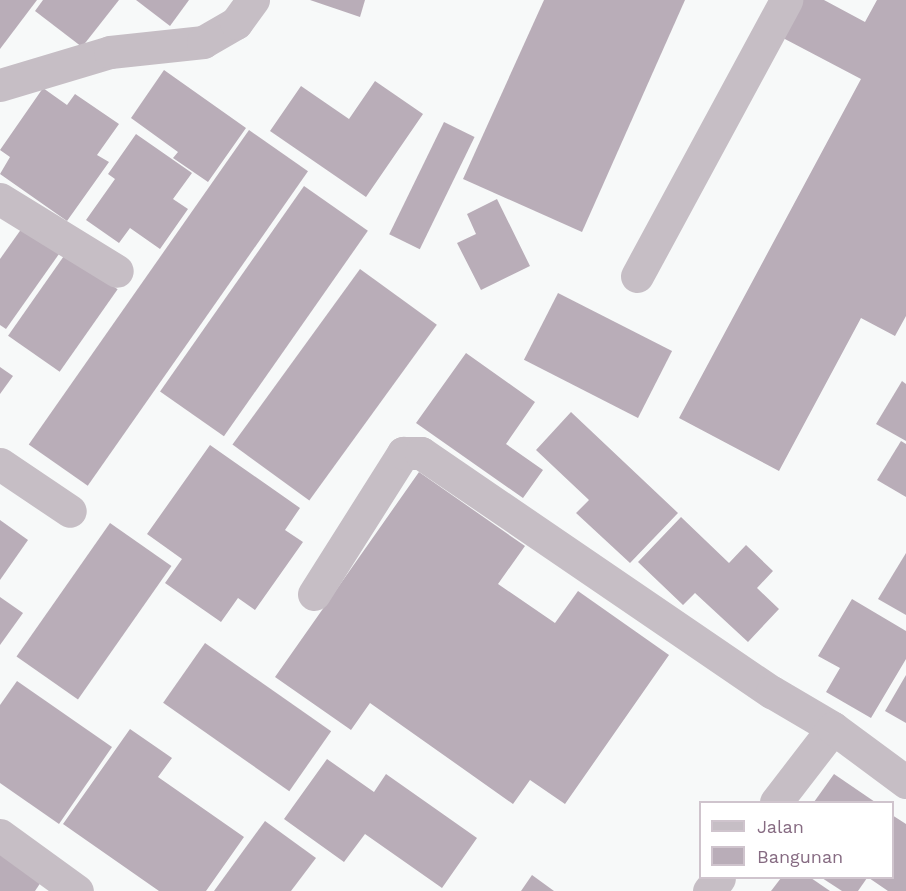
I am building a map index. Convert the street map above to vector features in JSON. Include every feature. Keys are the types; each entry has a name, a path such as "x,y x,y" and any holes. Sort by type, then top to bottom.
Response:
{"street":[{"path":"0,85 110,52 203,42 236,23 253,0"},
{"path":"637,276 786,0"},
{"path":"0,199 117,271"},
{"path":"314,594 404,453 421,453 771,692 833,728 906,782"},
{"path":"0,464 70,511"},
{"path":"777,801 833,728"},
{"path":"0,835 77,891"},
{"path":"709,891 718,879"}],"building":[{"path":"0,0 37,0 0,49"},
{"path":"43,0 119,0 82,47 35,11"},
{"path":"136,0 189,0 170,26"},
{"path":"310,0 365,0 360,17"},
{"path":"544,0 685,0 582,232 463,179"},
{"path":"803,0 824,0 865,22 877,0 906,0 906,316 895,336 861,318 779,471 679,418 861,79 783,38"},
{"path":"164,70 246,128 208,182 173,158 178,152 131,118"},
{"path":"375,81 423,114 366,197 270,131 301,86 349,119"},
{"path":"43,88 67,105 75,94 119,124 97,155 109,162 67,221 0,174 10,157 0,150"},
{"path":"444,122 475,137 420,249 389,234"},
{"path":"249,130 308,171 88,486 29,445"},
{"path":"136,134 192,173 173,199 188,209 160,249 130,228 119,243 86,220 115,179 108,174"},
{"path":"304,186 368,231 224,436 160,392"},
{"path":"497,199 530,266 481,290 457,243 476,234 467,214"},
{"path":"22,228 59,254 6,329 0,325 0,259"},
{"path":"66,253 118,289 60,372 8,336"},
{"path":"360,269 437,325 309,500 232,445"},
{"path":"558,293 672,351 638,418 524,360"},
{"path":"466,353 535,402 506,444 543,470 523,498 416,423"},
{"path":"0,367 13,376 0,394"},
{"path":"902,381 906,384 906,441 876,424"},
{"path":"571,412 678,513 630,563 576,513 589,500 536,450"},
{"path":"901,441 906,444 906,497 877,480"},
{"path":"210,445 300,508 285,530 303,542 255,610 238,598 221,622 165,583 182,559 147,534"},
{"path":"419,472 525,546 498,584 555,623 578,591 669,655 565,804 530,780 513,804 370,703 351,730 275,677"},
{"path":"681,517 729,563 746,545 773,571 757,588 779,609 748,642 695,593 683,605 638,562"},
{"path":"0,520 28,540 0,580"},
{"path":"110,523 171,566 78,700 17,657"},
{"path":"906,553 906,615 878,599"},
{"path":"0,597 23,613 0,645"},
{"path":"852,599 906,631 906,659 871,718 826,692 840,668 818,656"},
{"path":"205,643 331,731 289,791 163,703"},
{"path":"906,675 906,723 885,711"},
{"path":"17,681 112,747 59,824 0,783 0,705"},
{"path":"130,729 172,758 158,777 244,837 206,891 159,891 63,824"},
{"path":"327,759 374,792 386,774 477,838 442,888 365,834 344,862 284,819"},
{"path":"834,774 874,801 815,801"},
{"path":"894,816 906,824 906,891 888,891 870,879 894,879"},
{"path":"265,821 316,858 291,891 214,891"},
{"path":"0,854 41,882 35,891 0,891"},
{"path":"532,875 554,891 521,891"},
{"path":"780,879 812,879 830,891 771,891"},
{"path":"824,879 866,879 858,891 842,891"}]}
